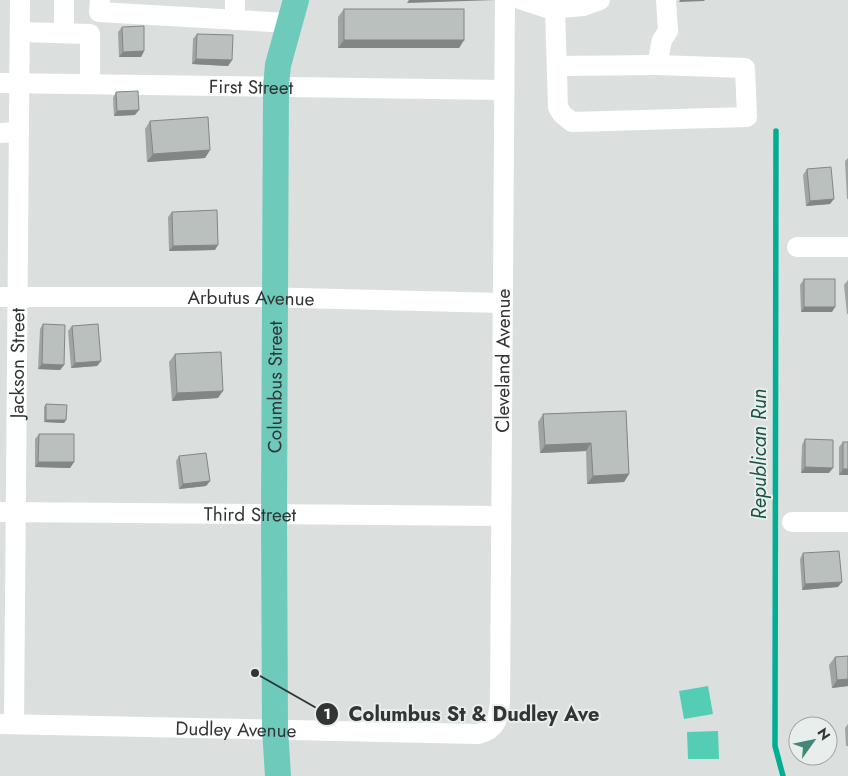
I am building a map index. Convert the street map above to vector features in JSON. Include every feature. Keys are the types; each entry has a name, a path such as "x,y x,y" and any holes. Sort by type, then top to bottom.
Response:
{"main road":[{"name":"Columbus Street","path":"278,776 275,729 274,515 276,86 278,65 293,12"}],"street":[{"name":"Jackson Street","path":"7,724 10,83 20,32 20,0"},
{"path":"64,0 64,33"},
{"path":"235,20 236,0"},
{"name":"Cleveland Avenue","path":"497,721 500,702 505,0"},
{"path":"522,0 550,9 583,6 600,0"},
{"path":"657,65 662,40 668,31 666,0"},
{"path":"90,84 90,34 99,6 169,8 235,20 293,12"},
{"path":"555,8 558,107 562,114 572,122 746,117 746,68 657,65 557,66"},
{"path":"20,32 90,34"},
{"name":"First Street","path":"10,83 504,90"},
{"path":"797,247 848,247"},
{"name":"Arbutus Avenue","path":"9,297 258,297 502,303"},
{"name":"Third Street","path":"8,512 501,516"},
{"path":"792,522 848,522"},
{"name":"Dudley Avenue","path":"7,724 478,734 493,728 497,721"}],"green space":[{"path":"708,686 713,714 684,719 679,691"},
{"path":"718,731 719,759 688,759 687,732"}],"building":[{"path":"344,9 464,9 464,40 344,40"},
{"path":"144,26 144,51 123,52 122,27"},
{"path":"197,34 233,35 232,60 196,59"},
{"path":"138,91 139,110 117,111 116,92"},
{"path":"208,117 210,150 153,154 150,121"},
{"path":"831,167 834,199 810,201 807,169"},
{"path":"217,210 218,245 173,246 172,212"},
{"path":"804,279 835,279 835,307 804,307"},
{"path":"43,324 65,325 64,365 42,364"},
{"path":"98,324 101,361 75,363 72,326"},
{"path":"221,352 223,391 177,393 175,354"},
{"path":"46,404 67,405 66,420 46,420"},
{"path":"626,411 629,474 593,476 591,443 545,445 543,414"},
{"path":"39,434 74,434 74,462 38,462"},
{"path":"805,439 833,440 833,468 805,467"},
{"path":"843,442 848,442 848,469 843,469"},
{"path":"206,453 210,481 183,484 179,456"},
{"path":"839,551 842,582 805,584 803,553"},
{"path":"848,656 848,679 837,680 835,657"}],"waterway":[{"name":"Republican Run","path":"776,131 775,746 783,776"}],"place":[{"name":"Columbus St & Dudley Ave","path":"255,673"}]}
